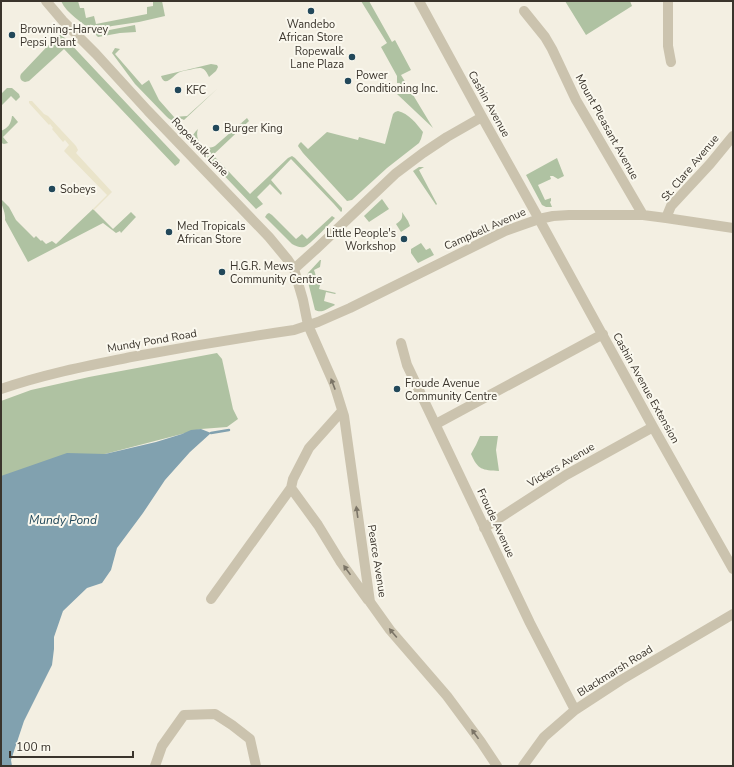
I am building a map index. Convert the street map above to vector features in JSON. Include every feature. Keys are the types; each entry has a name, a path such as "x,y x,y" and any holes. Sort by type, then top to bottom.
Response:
{"street":[{"name":"Ropewalk Lane","path":"46,1 148,111 269,237 288,260 294,268 303,300 308,326"},
{"name":"Cashin Avenue","path":"419,1 539,219"},
{"path":"668,1 668,46 671,62"},
{"name":"Mount Pleasant Avenue","path":"524,11 545,37 576,100 643,215"},
{"path":"294,268 395,174 441,141 482,117"},
{"name":"St. Clare Avenue","path":"666,218 671,206 710,164 733,136"},
{"name":"Campbell Avenue","path":"308,326 350,308 505,231 539,219 565,215 643,215 733,228"},
{"name":"Cashin Avenue Extension","path":"539,219 653,427 733,568"},
{"name":"Mundy Pond Road","path":"1,388 75,368 181,348 294,330 308,326"},
{"name":"Pearce Avenue","path":"308,326 334,384 344,416 370,602 390,630 447,696 497,766"},
{"path":"436,424 603,334"},
{"name":"Froude Avenue","path":"401,344 407,365 484,528 530,623 575,710"},
{"path":"211,599 291,488 293,479 309,448 342,411"},
{"name":"Vickers Avenue","path":"484,528 566,475 653,427"},
{"path":"291,488 318,525 340,561 370,602"},
{"name":"Blackmarsh Road","path":"523,766 544,737 575,710 620,680 733,614"},
{"path":"155,766 162,746 184,715 215,714 250,739 256,766"}],"green space":[{"path":"61,1 78,1 80,8 84,8 86,18 94,16 96,24 147,14 147,7 153,6 153,1 162,1 165,16 92,31 71,14"},
{"path":"361,1 369,1 392,42 395,40 411,70 401,75 433,128 397,94 399,94 400,83 397,83 397,76 381,47 387,43"},
{"path":"565,1 630,1 632,6 586,35"},
{"path":"135,25 136,32 98,37 94,33"},
{"path":"59,34 65,38 180,160 179,163 175,166 64,49 29,81 25,82 21,80 21,74"},
{"path":"115,48 120,49 115,54 142,85 149,80 159,100 174,117 187,116 217,89 184,120 172,120 166,116 135,84 112,53"},
{"path":"211,64 217,65 218,67 209,77 204,69 199,68 186,70"},
{"path":"186,70 178,73 170,80 163,80 161,76"},
{"path":"7,88 12,88 19,94 20,97 16,101 11,96 1,106 1,94"},
{"path":"398,111 409,116 423,132 419,143 387,168 352,200 347,201 298,146 301,142 308,149 327,132 358,140 359,137 385,144 393,114"},
{"path":"12,116 18,122 3,137 8,143 1,143 1,131 6,129 9,125"},
{"path":"247,118 249,121 213,155 250,194 288,158 292,156 342,208 342,211 341,212 291,159 271,180 282,193 281,195 270,184 257,197 263,204 256,209 193,143 193,136 198,129 197,137 201,144 207,147 215,146"},
{"path":"557,158 564,176 558,179 550,176 551,179 538,185 545,200 551,198 550,202 552,207 546,207 542,205 526,175"},
{"path":"419,167 424,167 419,170 437,204 436,205 413,171"},
{"path":"1,199 9,207 16,220 34,238 36,236 46,244 52,241 56,244 93,209 113,229 131,212 136,217 121,233 120,231 116,233 103,223 28,262 5,220"},
{"path":"382,199 389,209 369,222 364,216"},
{"path":"402,212 410,226 401,232 396,224 401,219"},
{"path":"269,213 296,239 302,234 307,239 332,216 335,218 311,242 304,247 301,247 292,244 265,217"},
{"path":"421,243 426,250 430,248 434,255 418,263 411,253 411,249"},
{"path":"320,260 320,267 314,270 316,276 319,275 315,278 320,285 319,289 336,293 326,292 324,301 335,305 325,310 318,311 315,310 307,278 308,273"},
{"path":"217,353 222,359 233,409 238,419 227,427 201,429 105,454 1,477 1,401 31,390 89,377"},
{"path":"480,436 498,436 496,450 499,471 481,468 478,466 471,454"}],"shaded area":[{"path":"29,101 32,101 44,114 48,116 76,146 78,150 76,153 112,192 94,210 93,209 107,195 64,151 69,145 65,140 63,142 52,129 53,128 50,124 49,125 29,103"}],"water":[{"name":"Mundy Pond","path":"201,429 211,433 190,452 165,480 117,548 111,570 102,583 87,588 63,611 54,637 52,665 24,721 11,760 12,766 1,766 1,476 67,453 105,454 156,442 191,430"}],"waterway":[{"path":"211,433 229,430"}],"place":[{"name":"Wandebo African Store","path":"311,11"},
{"name":"Browning-Harvey Pepsi Plant","path":"12,35"},
{"name":"Ropewalk Lane Plaza","path":"352,57"},
{"name":"Power Conditioning Inc.","path":"348,81"},
{"name":"KFC","path":"178,90"},
{"name":"Burger King","path":"216,128"},
{"name":"Sobeys","path":"52,189"},
{"name":"Med Tropicals African Store","path":"169,232"},
{"name":"Little People's Workshop","path":"404,239"},
{"name":"H.G.R. Mews Community Centre","path":"222,272"},
{"name":"Froude Avenue Community Centre","path":"397,389"}]}
